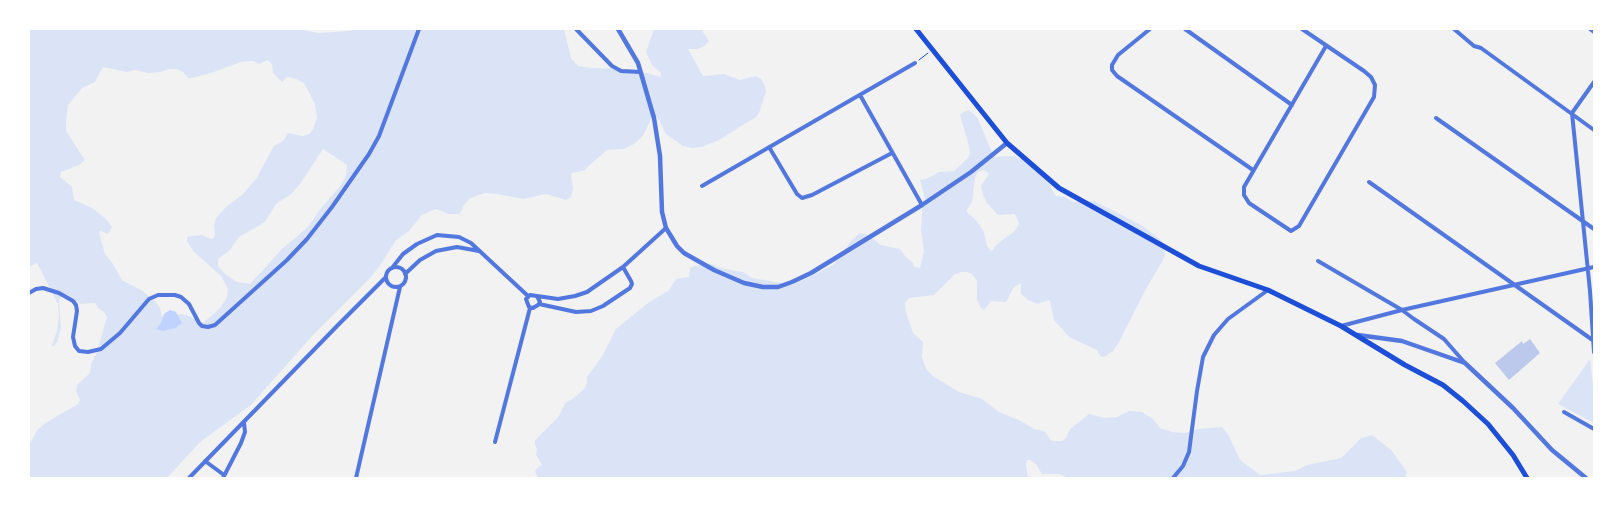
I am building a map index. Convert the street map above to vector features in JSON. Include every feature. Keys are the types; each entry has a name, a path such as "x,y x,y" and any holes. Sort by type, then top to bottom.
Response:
{"main road":[{"path":"916,29 1006,143 1059,188 1199,266 1268,290 1341,326 1405,365 1443,385 1488,424 1513,454 1527,478"}],"street":[{"path":"29,293 36,289 44,288 73,301 77,311 73,337 75,346 80,351 88,352 101,349 120,334 149,299 158,296 175,295 182,297 189,304 202,326 208,327 215,324 287,260 307,239 369,154 378,136 419,29"},
{"path":"576,29 612,66 621,71 640,72"},
{"path":"618,29 638,63 654,118 660,156 662,212 666,228 677,246 684,252 714,270 744,283 763,287 778,287 812,272 922,205 971,172 1006,143"},
{"path":"1150,29 1118,55 1112,65 1112,70 1116,76 1253,170"},
{"path":"1185,29 1292,104"},
{"path":"1302,29 1371,77 1375,85 1374,97 1299,226 1291,231 1248,203 1244,195 1244,187 1326,46"},
{"path":"1454,29 1474,46 1481,48 1594,130"},
{"path":"1590,29 1594,32"},
{"path":"702,186 915,63"},
{"path":"1594,82 1572,113 1594,352"},
{"path":"860,95 922,205"},
{"path":"1436,118 1594,228"},
{"path":"769,147 797,194 802,198 808,197 892,153"},
{"path":"1369,182 1594,341"},
{"path":"528,296 558,299 586,292 623,267 666,228"},
{"path":"189,478 385,278 387,272 403,254 417,244 437,235 459,237 471,243 528,296"},
{"path":"405,274 420,260 436,251 457,246 479,251"},
{"path":"1318,261 1402,310 1444,339 1465,363 1552,450 1586,478"},
{"path":"356,478 400,287 405,283 404,270 398,267 392,268"},
{"path":"530,308 539,304 569,312 582,312 603,306 630,288 632,284 623,267"},
{"path":"1341,326 1402,310 1594,267"},
{"path":"385,278 390,286 400,287"},
{"path":"1173,478 1183,466 1189,452 1196,391 1203,357 1210,342 1228,319 1268,290"},
{"path":"495,442 530,308 526,302 528,296"},
{"path":"537,296 539,304"},
{"path":"1358,335 1402,341 1465,363"},
{"path":"1564,412 1594,429"},
{"path":"206,461 224,476 242,442 244,422"}],"path":[{"path":"915,63 933,50"}],"shaded area":[{"path":"29,29 299,29 318,33 358,29 564,29 571,58 578,66 632,69 661,77 661,73 652,65 646,52 654,29 701,29 709,41 703,47 688,49 703,76 724,74 740,80 755,76 761,79 765,86 766,92 756,117 719,140 702,147 683,146 666,134 658,118 654,116 643,136 634,144 624,149 607,150 583,171 572,173 573,188 571,197 566,200 546,194 523,199 485,193 470,198 459,214 449,214 436,209 422,215 409,231 396,240 370,278 313,335 251,405 200,442 167,478 29,478 29,445 38,429 78,404 80,400 76,391 77,385 90,373 91,364 97,352 107,317 95,303 81,304 63,296 61,297 59,301 61,328 57,342 53,347 59,317 58,304 37,263 29,267","holes":["268,60 272,65 273,73 282,82 287,77 304,83 315,104 317,118 313,129 309,134 303,136 288,133 283,141 274,146 256,179 242,195 226,207 216,218 213,239 202,235 187,237 187,241 193,251 221,276 228,289 227,297 221,307 202,324 182,314 162,317 160,308 155,301 141,290 122,280 105,254 99,232 108,234 112,227 105,218 92,208 74,200 72,187 60,177 61,172 79,165 85,160 66,131 68,105 82,88 95,82 103,67 127,72 135,70 148,73 176,69 183,72 188,78 192,78 241,62 253,61 259,64","323,149 347,165 346,175 341,185 321,208 308,227 282,249 250,284 237,282 225,274 218,266 218,259 230,250 239,237 265,222 276,204 291,194 300,184"]},
{"path":"968,110 978,119 994,157 1013,156 1022,159 1043,175 1056,196 1065,197 1073,202 1094,201 1141,225 1161,240 1165,254 1119,342 1113,351 1104,357 1100,356 1097,350 1069,337 1054,320 1050,301 1038,304 1028,300 1021,294 1021,283 1014,287 1006,302 991,301 984,310 977,300 977,281 972,274 967,272 954,275 934,295 909,298 905,303 906,312 913,333 923,342 922,357 926,369 933,376 959,392 982,399 999,412 1021,421 1034,429 1044,431 1052,441 1062,441 1066,438 1070,429 1089,414 1105,418 1117,417 1129,411 1142,412 1153,419 1160,428 1172,432 1185,433 1198,429 1222,427 1229,436 1240,460 1260,475 1295,471 1307,465 1341,458 1361,438 1372,435 1391,450 1407,472 1405,478 1069,478 1059,474 1042,474 1036,464 1027,460 1028,478 539,478 535,472 542,465 536,455 535,440 559,416 565,403 585,388 587,377 603,355 616,329 648,303 669,290 676,279 689,277 690,268 711,264 743,272 752,278 793,285 833,265 851,241 860,233 868,235 881,245 900,249 913,263 914,267 920,268 924,251 921,231 925,199 920,180 939,172 954,171 968,158 970,154 969,146 960,115","holes":["984,170 989,174 981,186 987,203 998,215 1015,214 1019,224 1015,231 991,251 987,246 984,232 977,221 966,211 972,202 975,178 978,172"]},
{"path":"1590,359 1594,394 1594,423 1558,404"}],"water":[{"path":"170,310 176,312 182,323 175,328 163,331 156,329 161,323 164,314"}],"building":[{"path":"1530,339 1540,353 1509,380 1495,363 1522,341 1523,344"}]}
